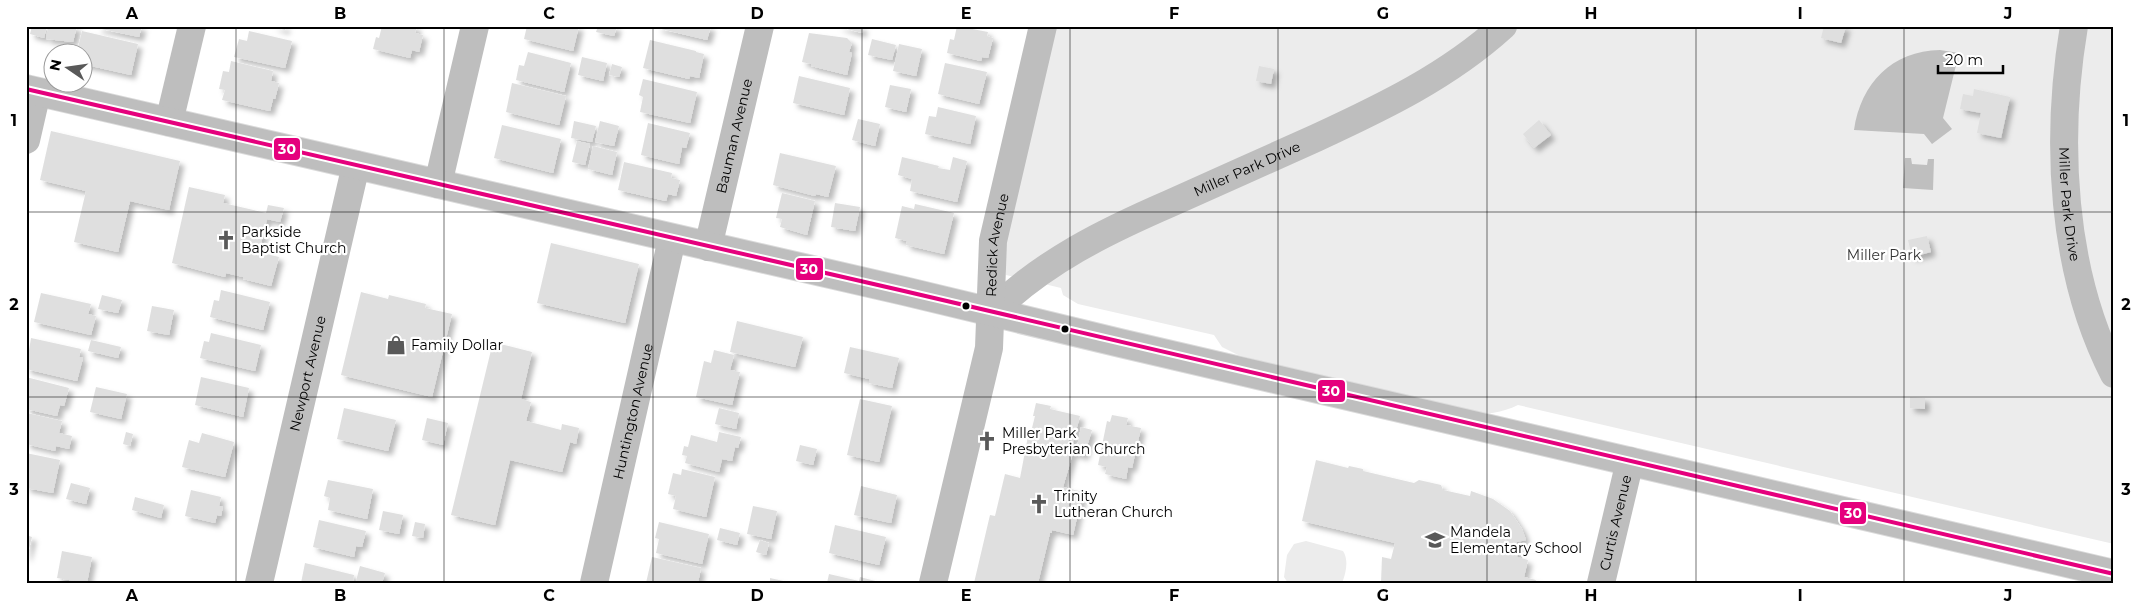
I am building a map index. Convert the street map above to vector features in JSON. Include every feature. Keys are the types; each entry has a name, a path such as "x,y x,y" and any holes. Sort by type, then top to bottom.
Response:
{"main road":[{"path":"169,122 192,26"},
{"path":"438,184 475,26"},
{"name":"Bauman Avenue","path":"708,247 760,26"},
{"name":"Redick Avenue","path":"933,583 989,348 992,312 991,272 994,241 1043,26"},
{"name":"Miller Park Drive","path":"992,312 1028,280 1081,245 1136,218 1357,119 1429,82 1461,61 1503,26"},
{"name":"Miller Park Drive","path":"2074,26 2068,84 2065,144 2072,240 2085,302 2114,374"},
{"path":"26,140 32,90 2114,574"},
{"name":"Newport Avenue","path":"259,583 356,165"},
{"name":"Huntington Avenue","path":"594,583 672,239"},
{"name":"Curtis Avenue","path":"1601,583 1630,461"}],"green space":[{"name":"Miller Park","path":"1055,26 2114,26 2114,544 1518,405 1488,414 1468,415 1238,355 1222,347 1214,335 1078,304 1063,295 1061,288 1006,275 1003,246"},
{"path":"1306,541 1343,551 1346,558 1346,567 1342,583 1288,583 1284,577 1287,555 1294,544"}],"shaded area":[{"path":"1940,50 1959,53 1943,118 1952,129 1932,144 1924,134 1854,130 1864,98 1872,84 1882,73 1894,63 1907,56"},
{"path":"1905,158 1911,158 1912,164 1927,165 1928,159 1934,159 1933,190 1903,188"}],"building":[{"path":"32,26 47,26 44,38 30,34"},
{"path":"48,26 77,26 73,42 46,39"},
{"path":"98,26 142,26 139,37 97,28"},
{"path":"271,26 286,26 285,30"},
{"path":"382,26 417,26 415,33 423,35 419,52 412,50 410,58 373,49 376,37 379,38"},
{"path":"527,26 579,26 573,51 524,39"},
{"path":"598,26 617,26 614,36 596,32"},
{"path":"657,26 711,26 707,40 657,28"},
{"path":"836,26 863,26 862,33"},
{"path":"957,26 988,32 987,36 993,38 988,58 982,57 981,61 947,53 950,39 954,40"},
{"path":"1824,26 1846,26 1841,43 1821,38"},
{"path":"82,31 138,44 131,75 92,66 92,42 79,42"},
{"path":"249,31 292,41 285,68 234,57 239,39 247,41"},
{"path":"809,33 847,38 852,43 849,52 852,53 847,75 802,62"},
{"path":"872,39 896,45 892,60 868,55"},
{"path":"650,40 704,54 699,78 690,76 689,79 643,68"},
{"path":"899,44 922,49 916,76 893,71"},
{"path":"528,52 571,63 564,92 516,80 519,65 524,66"},
{"path":"582,57 607,63 603,81 578,75"},
{"path":"231,61 273,71 271,81 279,83 270,111 222,100 225,90 219,89 223,71 229,72"},
{"path":"945,63 987,72 979,104 938,94"},
{"path":"612,64 622,67 619,77 609,75"},
{"path":"1259,66 1274,69 1271,84 1256,81"},
{"path":"799,76 850,88 844,115 793,103"},
{"path":"643,79 697,92 690,123 640,112 643,97 639,95"},
{"path":"512,83 566,96 559,125 506,112"},
{"path":"890,85 911,89 906,112 885,107"},
{"path":"1974,89 2010,97 2001,138 1977,133 1981,113 1960,109 1963,94 1973,96"},
{"path":"938,107 976,116 970,144 925,134 929,116 936,117"},
{"path":"858,119 880,124 875,146 852,140"},
{"path":"1539,120 1551,135 1534,148 1523,134"},
{"path":"574,121 596,126 592,142 571,138"},
{"path":"600,121 619,126 614,146 595,142"},
{"path":"648,123 690,133 686,148 682,147 679,164 641,155"},
{"path":"502,125 561,139 553,173 494,158"},
{"path":"51,131 180,161 169,210 130,201 118,252 74,242 86,191 40,180"},
{"path":"577,141 590,144 585,165 572,162"},
{"path":"593,146 617,152 612,175 588,169"},
{"path":"780,153 836,166 828,197 816,194 815,196 773,185"},
{"path":"902,157 950,170 953,157 967,161 957,202 910,191 912,179 898,175"},
{"path":"624,162 672,173 671,178 680,180 676,196 668,194 666,201 618,190"},
{"path":"189,187 225,195 223,203 266,213 268,205 284,208 280,222 267,219 259,252 279,257 271,286 226,273 225,277 172,263"},
{"path":"782,193 815,201 807,235 780,227 782,219 776,218"},
{"path":"835,203 860,207 855,231 831,227"},
{"path":"915,204 954,213 944,254 906,245 907,241 895,238 902,206 914,209"},
{"path":"1927,236 1931,252 1912,257 1908,240"},
{"path":"551,243 639,264 625,323 537,303"},
{"path":"221,290 270,302 263,330 210,317 214,300 219,301"},
{"name":"Family Dollar","path":"361,292 388,299 389,295 426,304 425,308 452,314 432,397 341,375"},
{"path":"41,293 91,304 88,314 96,316 91,335 34,322"},
{"path":"102,295 122,300 118,313 98,309"},
{"path":"152,306 174,310 169,335 147,331"},
{"path":"737,321 803,337 795,367 730,352"},
{"path":"211,333 261,345 255,371 200,358 204,341 209,342"},
{"path":"31,338 81,349 79,357 83,358 77,381 26,369"},
{"path":"91,340 121,347 118,358 88,351"},
{"path":"493,342 532,352 521,399 531,402 526,421 561,430 562,424 579,428 576,444 570,442 562,472 510,460 495,525 451,515"},
{"path":"850,347 899,358 892,388 869,383 869,379 844,373"},
{"path":"714,350 734,355 730,370 740,372 732,405 696,397 704,361 711,363"},
{"path":"26,377 69,388 64,406 60,405 57,416 26,409"},
{"path":"201,377 249,388 243,417 195,405"},
{"path":"96,387 127,394 121,419 90,412"},
{"path":"1910,397 1925,398 1925,409 1910,408"},
{"path":"860,399 892,406 879,462 847,455"},
{"name":"Trinity Lutheran Church","path":"1036,403 1051,406 1050,409 1080,416 1072,446 1077,447 1081,427 1092,430 1084,456 1073,453 1063,487 1083,492 1073,535 1052,530 1038,583 974,583 990,515 995,516 1005,474 1020,478 1028,436 1030,436 1035,416 1033,416"},
{"path":"344,408 396,420 388,451 337,439"},
{"path":"719,408 739,413 736,429 715,424"},
{"path":"27,413 62,421 59,433 72,436 69,449 56,446 55,451 26,444"},
{"path":"1112,415 1128,418 1126,425 1141,428 1132,468 1128,467 1126,479 1105,474 1107,467 1098,465 1107,421 1110,422"},
{"path":"427,418 448,423 443,445 422,440"},
{"path":"126,432 133,434 130,446 123,444"},
{"path":"719,432 741,437 738,448 735,447 732,461 722,459 719,472 685,463 687,456 682,455 684,446 688,447 691,435 717,442"},
{"path":"202,433 234,442 225,477 182,467 189,440 199,443"},
{"path":"800,445 817,449 813,465 796,461"},
{"path":"26,453 60,460 53,493 26,488"},
{"path":"1316,460 1348,468 1349,466 1363,469 1363,471 1414,483 1419,480 1441,485 1443,490 1470,496 1471,491 1493,499 1510,511 1522,529 1526,540 1517,542 1516,546 1520,547 1517,557 1528,560 1524,577 1536,580 1535,583 1381,583 1382,557 1391,559 1395,543 1302,521"},
{"path":"682,469 715,477 706,517 673,509 676,496 668,494 673,473 681,475"},
{"path":"328,480 373,489 367,519 328,510 330,498 324,496"},
{"path":"71,483 90,488 86,504 66,499"},
{"path":"861,486 897,495 891,523 854,515"},
{"path":"191,490 221,497 219,506 223,506 221,516 217,515 215,523 185,516"},
{"path":"135,497 164,505 161,518 132,510"},
{"path":"753,506 777,511 771,539 747,534"},
{"path":"383,511 403,515 399,534 379,530"},
{"path":"319,520 366,531 362,547 356,546 354,557 313,547"},
{"path":"415,522 425,524 423,538 412,536"},
{"path":"659,522 709,534 702,564 656,553 659,539 655,538"},
{"path":"835,525 886,537 879,565 829,553"},
{"path":"720,528 740,533 737,545 717,540"},
{"path":"26,535 32,537 27,557 26,557"},
{"path":"760,540 769,543 766,555 756,552"},
{"path":"62,551 92,557 87,583 57,578"},
{"path":"652,557 701,568 698,583 646,583"},
{"path":"305,563 354,575 353,583 301,583"},
{"path":"360,566 385,573 382,583 356,581"},
{"path":"829,574 859,581 860,577 883,583 827,583"},
{"path":"770,578 788,582 788,583 770,583"}],"transit line":[{"name":"30","path":"26,89 904,291 2114,574"}],"place":[{"name":"Parkside Baptist Church","path":"226,240"},
{"name":"Family Dollar","path":"396,345"},
{"name":"Miller Park Presbyterian Church","path":"987,441"},
{"name":"Trinity Lutheran Church","path":"1039,504"},
{"name":"Mandela Elementary School","path":"1435,540"}]}
